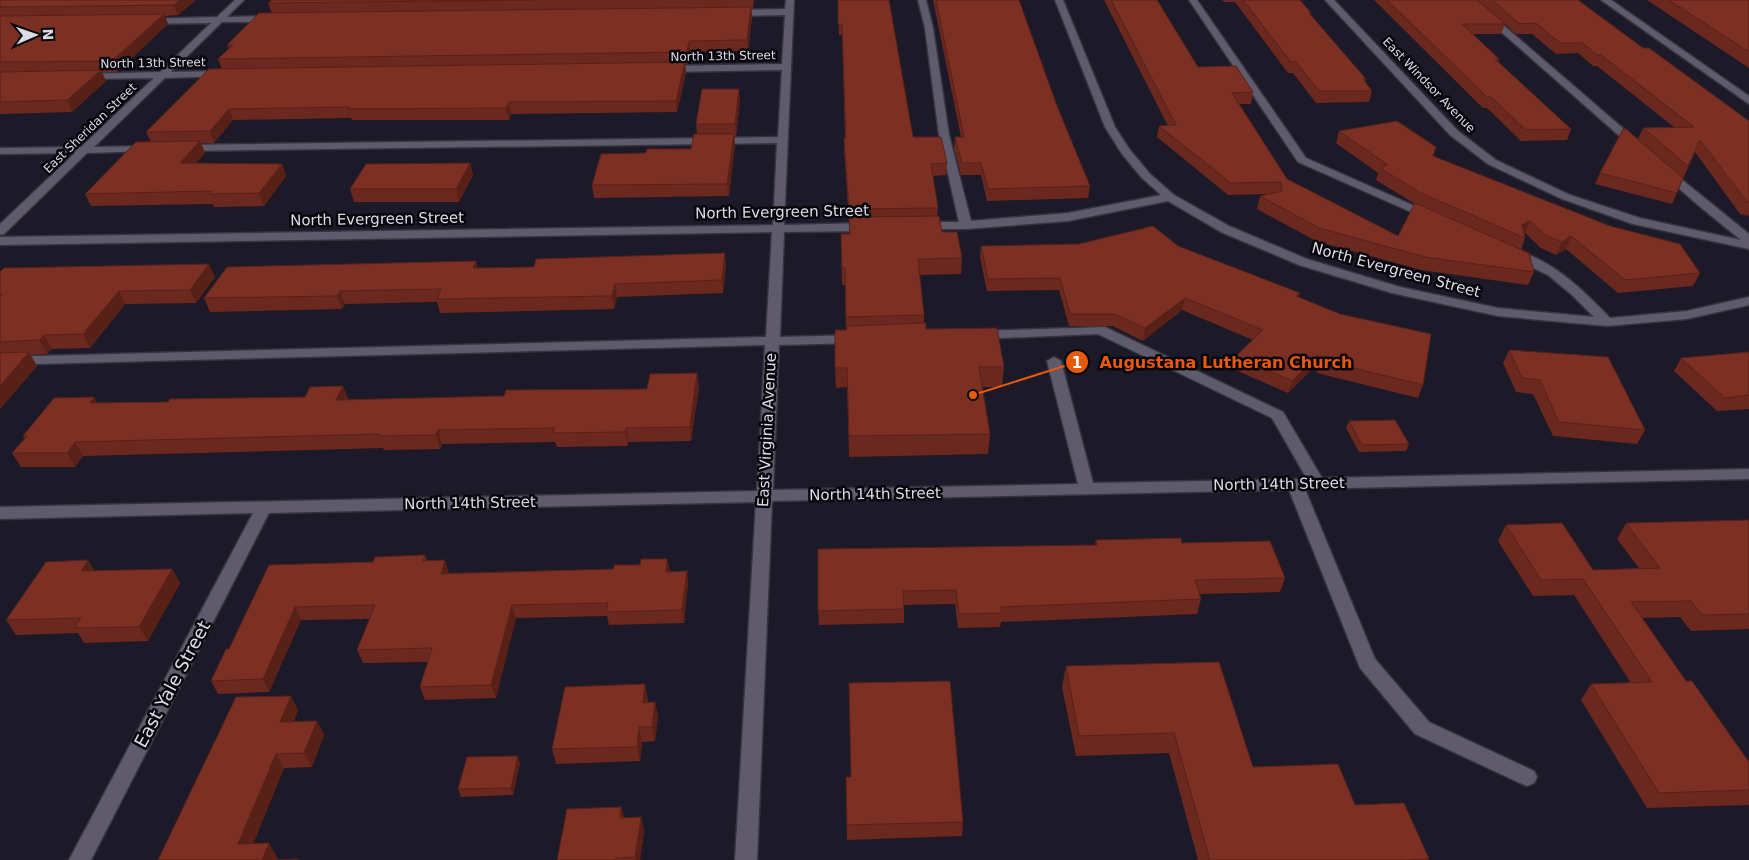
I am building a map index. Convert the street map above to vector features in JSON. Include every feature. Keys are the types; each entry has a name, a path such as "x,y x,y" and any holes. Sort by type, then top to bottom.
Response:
{"street":[{"name":"East Sheridan Street","path":"0,231 240,0"},
{"path":"922,0 944,135 966,225"},
{"name":"North Evergreen Street","path":"1059,0 1110,127 1126,152 1146,176 1170,197 1225,229 1303,262 1397,290 1498,312 1607,322 1687,315 1749,301"},
{"path":"1193,0 1302,160 1439,220"},
{"name":"East Windsor Avenue","path":"1329,0 1454,134 1492,162 1566,197 1637,221 1749,245"},
{"path":"1469,0 1644,152"},
{"path":"1606,0 1749,101"},
{"path":"722,13 790,6"},
{"name":"East Virginia Avenue","path":"746,860 790,6"},
{"path":"134,21 286,19"},
{"name":"North 13th Street","path":"652,69 786,67"},
{"name":"North 13th Street","path":"78,76 234,74"},
{"path":"176,148 782,140"},
{"path":"0,151 157,149"},
{"path":"1658,164 1708,208 1749,240"},
{"path":"907,226 966,225 1068,217 1170,197"},
{"name":"North Evergreen Street","path":"0,241 877,226"},
{"path":"1500,248 1552,272 1577,292 1607,322"},
{"path":"964,336 1100,330 1278,415 1317,483"},
{"path":"0,361 867,339"},
{"path":"1054,361 1086,489"},
{"name":"North 14th Street","path":"0,513 1749,474"},
{"path":"1295,484 1367,662 1422,728 1527,777"},
{"name":"East Yale Street","path":"80,860 264,507"}],"building":[{"path":"0,0 180,0 174,5 0,7"},
{"path":"272,0 533,0 268,3"},
{"path":"838,0 889,0 913,137 941,137 947,163 931,164 938,208 849,209 844,138 846,138 842,24 838,24"},
{"path":"936,0 1019,0 1057,106 1090,186 988,189 981,163 962,163 955,137 964,137"},
{"path":"1111,0 1157,0 1198,67 1236,66 1253,92 1232,93 1287,179 1398,236 1415,203 1529,253 1534,272 1425,257 1319,228 1260,196 1282,191 1281,182 1231,183 1159,126 1176,125"},
{"path":"1243,0 1300,0 1366,79 1363,79 1372,91 1319,91 1296,62 1291,62"},
{"path":"1387,0 1477,0 1505,24 1462,24 1499,59 1495,59 1571,129 1526,130 1491,97 1487,97"},
{"path":"1492,0 1578,0 1643,48 1649,48 1749,121 1749,202 1747,202 1700,140 1688,166 1643,128 1694,127 1601,55 1597,55 1582,43 1560,43 1536,23 1520,24"},
{"path":"1669,0 1749,0 1749,52"},
{"path":"751,7 747,40 689,41 687,52 218,59 233,45 227,45 259,13"},
{"path":"164,14 112,61 0,62 0,16"},
{"path":"685,62 676,101 509,102 506,108 348,109 350,107 229,109 210,131 146,132 209,69"},
{"path":"101,70 67,100 0,102 0,72"},
{"path":"702,89 739,89 735,124 696,124"},
{"path":"1397,121 1436,147 1433,156 1610,226 1680,244 1700,273 1625,280 1571,236 1562,242 1547,236 1530,221 1522,225 1525,238 1421,193 1380,168 1388,165 1339,131"},
{"path":"1623,129 1626,129 1683,178 1677,193 1600,173"},
{"path":"694,134 734,134 727,184 592,185 601,154 646,153 647,149 691,149"},
{"path":"200,141 180,163 282,164 259,193 209,194 212,191 85,194 136,142"},
{"path":"470,163 456,189 350,189 366,164"},
{"path":"939,216 942,232 957,232 962,258 918,259 924,315 846,317 845,268 842,268 841,234 850,234 849,217"},
{"path":"1153,226 1178,246 1300,293 1296,296 1340,314 1431,334 1423,385 1321,360 1318,355 1292,381 1236,356 1263,330 1185,298 1145,328 1115,314 1070,314 1060,278 988,279 981,246 1079,244"},
{"path":"725,253 722,280 615,284 612,296 437,299 441,289 340,291 337,296 204,298 227,267 476,261 473,268 534,267 536,259"},
{"path":"209,264 190,290 119,291 83,334 44,335 39,340 0,342 0,297 2,295 0,295 0,272 4,268"},
{"path":"926,323 926,329 997,328 1004,367 979,367 990,434 849,436 847,368 835,368 835,330 847,330 847,326"},
{"path":"1509,350 1608,357 1645,430 1559,422 1540,380 1522,378"},
{"path":"29,352 0,386 0,353"},
{"path":"1749,352 1749,395 1725,398 1681,358"},
{"path":"697,373 690,427 626,428 625,432 553,433 555,428 438,430 436,435 379,436 380,434 75,442 67,453 12,453 27,436 23,436 54,398 94,397 90,403 168,402 170,399 305,397 310,387 343,386 336,400 504,396 506,390 647,389 650,374"},
{"path":"1395,420 1409,444 1362,445 1349,421"},
{"path":"1749,520 1749,614 1702,615 1691,601 1631,602 1686,681 1692,681 1749,762 1749,790 1659,793 1591,684 1652,682 1583,579 1541,580 1506,525 1562,523 1593,570 1660,568 1626,523"},
{"path":"1181,538 1182,543 1270,541 1285,578 1195,580 1201,599 1001,607 1002,613 959,614 956,590 903,591 904,609 818,611 818,549 1097,545 1096,540"},
{"path":"425,555 423,561 445,560 441,574 614,569 614,565 640,565 641,559 667,559 666,572 687,571 682,610 606,612 608,603 512,605 491,685 420,687 432,648 357,650 375,605 295,607 263,679 211,681 226,649 229,649 269,565 373,562 375,557"},
{"path":"88,560 81,571 172,569 139,627 74,628 81,618 6,620 46,562"},
{"path":"1219,662 1253,767 1338,764 1355,805 1404,803 1429,859 1210,860 1174,733 1079,736 1066,666"},
{"path":"950,681 963,822 847,825 846,777 851,777 849,683"},
{"path":"645,684 643,703 655,702 652,727 639,727 637,747 552,749 565,687"},
{"path":"291,696 280,722 317,721 304,753 276,754 238,844 269,843 262,860 158,860 236,697"},
{"path":"518,756 511,788 458,789 467,757"},
{"path":"621,807 620,818 641,817 635,857 616,858 616,860 557,860 567,809"},
{"path":"298,859 298,860 263,860"}],"place":[{"name":"Augustana Lutheran Church","path":"973,395"}]}
